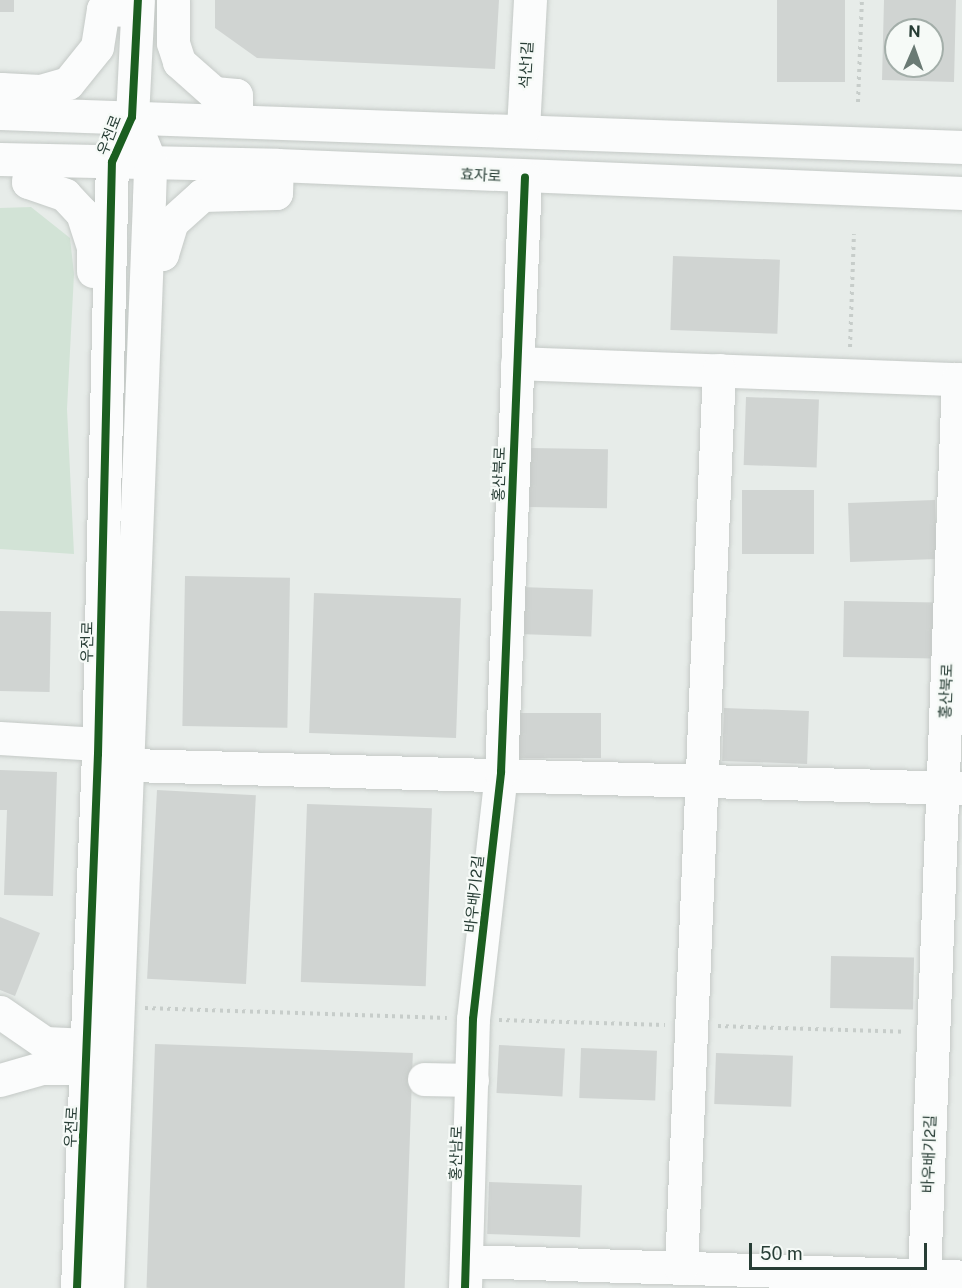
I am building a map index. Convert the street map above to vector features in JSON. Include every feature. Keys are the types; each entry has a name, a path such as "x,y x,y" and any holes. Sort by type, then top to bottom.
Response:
{"street":[{"path":"173,0 173,43 180,62 214,93 236,94 236,120"},
{"name":"석산1길","path":"523,129 530,0"},
{"path":"0,104 1,89 40,91 68,83 97,47 103,9 138,5"},
{"name":"우전로","path":"77,1288 98,744 107,281 112,162 132,117 138,5"},
{"path":"0,113 523,129 962,147"},
{"name":"우전로","path":"107,1288 131,765 150,162 132,117"},
{"path":"15,160 28,182 64,195 82,213 93,246 93,279 107,281"},
{"name":"효자로","path":"15,160 277,165 525,177 962,193"},
{"path":"147,254 162,254 172,222 202,195 276,192 277,165"},
{"name":"홍산북로","path":"501,772 525,177"},
{"name":"홍산북로","path":"517,363 960,379 952,787"},
{"path":"681,1268 719,370"},
{"path":"0,738 98,744 131,765 501,772 952,787"},
{"name":"바우배기2길","path":"473,1019 501,772"},
{"name":"바우배기2길","path":"924,1276 933,1033 952,787"},
{"path":"0,1012 45,1043 87,1057"},
{"name":"홍산남로","path":"473,1019 466,1275 681,1268 962,1277"},
{"path":"0,1080 87,1057"},
{"path":"424,1078 472,1080"}],"path":[{"path":"858,102 862,0"},
{"path":"850,360 854,234"},
{"path":"144,1008 933,1033"}],"green space":[{"path":"31,207 70,238 74,274 67,409 74,554 0,549 0,208"}],"building":[{"path":"0,0 14,0 14,12 0,12"},
{"path":"215,0 499,0 495,69 257,58 215,28"},
{"path":"777,0 845,0 845,82 777,82"},
{"path":"884,0 956,0 954,82 882,80"},
{"path":"673,256 780,260 777,334 670,330"},
{"path":"746,397 819,400 817,468 744,465"},
{"path":"530,448 608,449 607,508 529,507"},
{"path":"742,490 814,490 814,554 742,554"},
{"path":"935,500 937,559 850,562 848,503"},
{"path":"185,576 290,578 287,728 182,726"},
{"path":"520,587 593,590 591,637 518,634"},
{"path":"314,593 461,598 456,738 309,733"},
{"path":"844,601 937,603 936,659 843,657"},
{"path":"0,611 51,612 50,692 0,691"},
{"path":"724,708 809,711 807,764 722,761"},
{"path":"511,713 601,713 601,758 511,758"},
{"path":"0,770 57,772 53,896 4,895 7,810 0,810"},
{"path":"157,790 256,795 246,984 147,979"},
{"path":"307,804 432,808 426,986 301,982"},
{"path":"0,917 40,933 15,996 0,990"},
{"path":"831,956 914,957 913,1009 830,1008"},
{"path":"155,1044 413,1053 405,1288 146,1288"},
{"path":"499,1045 565,1048 562,1096 496,1093"},
{"path":"581,1048 657,1051 655,1101 579,1098"},
{"path":"716,1053 793,1056 791,1107 714,1104"},
{"path":"489,1182 582,1185 580,1237 487,1234"}],"cycle path":[{"path":"77,1288 98,754 112,162 132,117 138,0"},
{"path":"465,1288 473,1019 501,772 525,177"}]}
